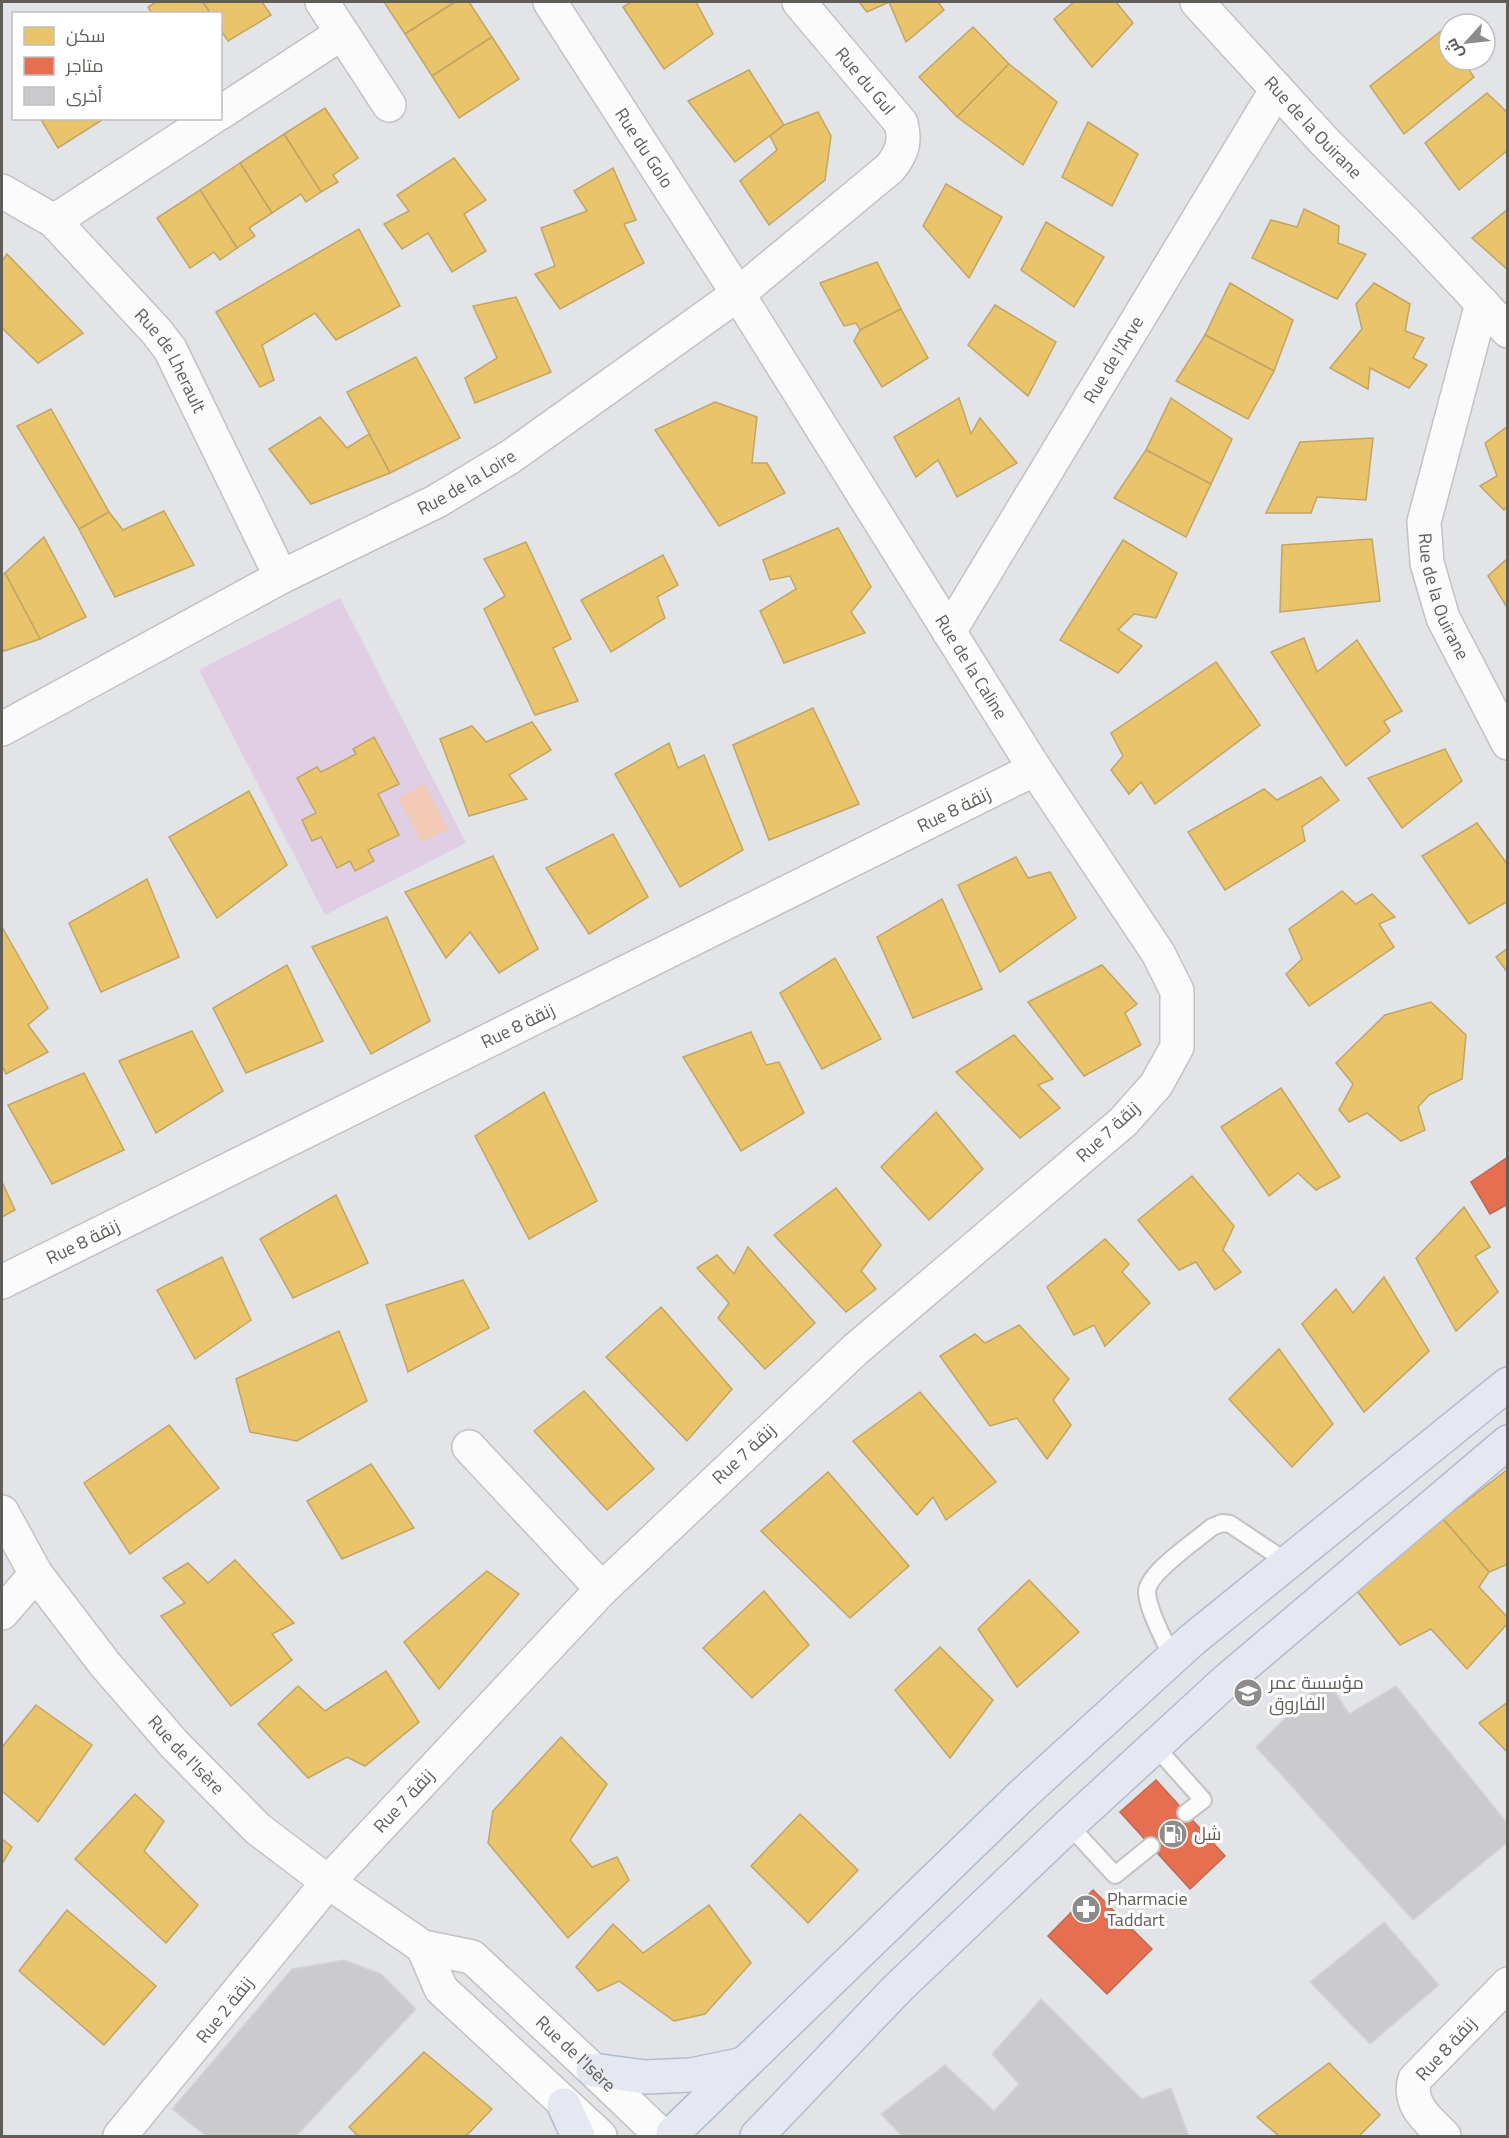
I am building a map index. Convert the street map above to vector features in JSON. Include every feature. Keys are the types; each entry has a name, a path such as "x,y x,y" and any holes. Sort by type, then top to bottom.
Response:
{"main road":[{"path":"667,2135 744,2064 1020,1796 1172,1657 1508,1384"},
{"path":"757,2136 897,1989 1069,1825 1227,1680 1508,1442"},
{"path":"593,2070 645,2077 691,2075 744,2064"},
{"path":"784,2136 786,2104"},
{"path":"564,2105 578,2136"},
{"path":"667,2135 691,2132 706,2136"}],"street":[{"path":"322,2 389,105"},
{"name":"Rue du Golo","path":"550,2 738,294"},
{"name":"Rue du Gul","path":"799,2 900,123 903,146 898,158 890,168"},
{"name":"Rue de la Ouirane","path":"1197,2 1508,331"},
{"path":"222,112 342,33"},
{"name":"Rue de l'Arve","path":"949,632 1277,89"},
{"path":"54,221 209,120"},
{"name":"Rue de la Loire","path":"2,729 281,577 437,501 510,458 738,294 890,168"},
{"name":"Rue de Lherault","path":"2,191 54,221 170,349 281,577"},
{"name":"Rue de la Caline","path":"738,294 1035,769 1158,953 1177,991 1177,1047"},
{"name":"Rue de la Ouirane","path":"1482,303 1424,522 1427,563 1443,618 1508,743"},
{"name":"Rue 8 زنقة","path":"2,1282 1035,769"},
{"name":"Rue 7 زنقة","path":"328,1882 602,1589 856,1349 1123,1122 1156,1085 1177,1047"},
{"path":"469,1447 602,1589"},
{"name":"Rue de l'Isère","path":"2,1512 36,1574 104,1662 174,1744 258,1828 328,1882 423,1947 472,1957 593,2070 667,2135"},
{"path":"2,1613 36,1574"},
{"name":"Rue 2 زنقة","path":"120,2136 328,1882"},
{"path":"423,1947 441,1989 600,2136"},
{"name":"Rue 8 زنقة","path":"1436,2128 1420,2111 1414,2099 1412,2089 1415,2079 1508,1984"}],"lane":[{"path":"1172,1657 1147,1593 1148,1585 1155,1574 1212,1527 1222,1523 1230,1524 1287,1562"},
{"path":"1155,1746 1203,1800 1186,1813"},
{"path":"1069,1825 1115,1875 1151,1846"}],"shaded area":[{"path":"340,598 466,843 325,915 199,670","holes":["374,737 398,783 378,794 399,835 368,850 374,861 355,871 350,861 337,868 321,837 312,841 302,821 316,813 297,777 317,767 321,772 356,754 353,749"]},
{"path":"424,784 448,829 422,842 398,798"}],"building: سكن":[{"path":"156,2 203,2 210,12 151,12 148,7"},
{"path":"203,2 262,2 271,15 228,41 222,32 222,12 210,12"},
{"path":"384,2 455,2 405,34"},
{"path":"455,2 469,2 492,37 432,76 405,34"},
{"path":"631,2 696,2 713,34 664,69 623,7"},
{"path":"859,2 889,2 867,12"},
{"path":"889,2 938,2 944,10 906,42"},
{"path":"1074,2 1116,2 1133,23 1092,67 1054,19"},
{"path":"973,27 1009,64 957,117 919,77"},
{"path":"1437,34 1437,72 1470,72 1474,77 1404,134 1370,86"},
{"path":"492,37 519,79 459,118 432,76"},
{"path":"1009,64 1057,102 1023,165 957,117"},
{"path":"749,70 784,125 735,162 688,101"},
{"path":"1487,93 1508,113 1508,150 1459,190 1425,143"},
{"path":"325,108 358,158 333,175 338,182 321,192 284,134"},
{"path":"818,112 831,136 825,180 769,225 740,181 777,150 770,136 784,125"},
{"path":"41,120 102,120 58,148"},
{"path":"1088,122 1138,154 1112,206 1062,177"},
{"path":"284,134 321,192 306,202 301,194 272,213 240,163"},
{"path":"454,158 486,200 464,214 486,251 452,272 428,233 402,249 384,224 409,211 397,195"},
{"path":"240,163 272,213 249,228 255,236 237,248 200,190"},
{"path":"613,168 636,220 624,224 644,263 560,309 535,274 555,266 541,228 587,211 574,191"},
{"path":"946,184 1002,217 969,278 923,226"},
{"path":"200,190 237,248 220,260 214,252 190,268 157,218"},
{"path":"1304,209 1339,226 1338,243 1366,254 1337,299 1252,258 1271,220 1297,227"},
{"path":"1508,209 1508,270 1472,238"},
{"path":"1046,222 1104,257 1074,307 1021,270"},
{"path":"359,229 400,306 336,340 315,313 262,345 274,380 260,387 216,312"},
{"path":"7,254 83,333 38,363 2,328 2,261"},
{"path":"877,262 901,309 860,330 856,323 844,326 820,283"},
{"path":"1230,283 1293,320 1274,371 1205,335"},
{"path":"1374,283 1410,304 1405,331 1424,338 1413,358 1427,365 1409,388 1370,368 1368,389 1330,368 1362,329 1356,304"},
{"path":"516,297 551,372 475,403 465,378 497,358 473,306"},
{"path":"995,305 1056,342 1028,396 968,345"},
{"path":"901,309 928,358 882,387 854,341 860,330"},
{"path":"1205,335 1274,371 1248,419 1176,381"},
{"path":"416,357 460,438 390,473 347,392"},
{"path":"959,398 971,434 980,418 1017,463 957,497 938,460 916,477 894,437"},
{"path":"1171,398 1232,439 1211,484 1146,450"},
{"path":"715,402 757,417 752,463 767,463 785,493 719,526 655,430"},
{"path":"51,409 109,512 79,529 17,426"},
{"path":"320,417 347,448 369,434 390,473 311,504 269,449"},
{"path":"1508,426 1508,506 1504,510 1480,486 1497,476 1485,443"},
{"path":"1373,438 1366,500 1317,497 1311,513 1266,513 1300,442"},
{"path":"1146,450 1211,484 1186,537 1114,498"},
{"path":"164,511 194,565 115,597 79,529 109,512 123,530"},
{"path":"838,528 871,587 851,612 865,633 784,663 760,611 796,589 790,576 770,580 763,560"},
{"path":"44,537 86,617 40,639 5,573"},
{"path":"1372,539 1380,601 1280,612 1282,545"},
{"path":"1123,540 1177,573 1156,618 1134,614 1118,630 1142,646 1118,673 1060,640"},
{"path":"526,542 571,639 553,648 578,701 535,715 484,609 505,596 484,559"},
{"path":"663,555 678,585 657,597 665,618 611,652 581,600"},
{"path":"1508,558 1508,609 1488,576"},
{"path":"5,573 40,639 4,651 2,648 2,575"},
{"path":"1304,638 1317,672 1357,640 1402,711 1384,721 1390,731 1346,766 1271,652"},
{"path":"1216,662 1260,725 1155,804 1141,782 1129,794 1111,770 1123,756 1111,733"},
{"path":"813,708 859,804 769,840 733,745"},
{"path":"532,722 551,750 509,775 527,799 469,816 440,739 472,726 486,742"},
{"path":"374,737 399,784 378,794 399,835 368,850 374,861 355,871 350,861 337,868 321,837 312,841 302,820 316,813 297,778 317,767 321,772 356,754 353,749"},
{"path":"669,743 678,768 704,755 743,850 680,887 615,774"},
{"path":"1445,749 1462,781 1402,828 1368,778"},
{"path":"1321,777 1339,800 1302,827 1305,841 1225,890 1188,832 1264,789 1277,800"},
{"path":"249,791 287,865 217,918 169,837"},
{"path":"1477,823 1508,865 1508,901 1469,924 1422,856"},
{"path":"613,834 648,897 589,934 546,868"},
{"path":"493,856 538,949 499,973 470,932 446,958 405,892"},
{"path":"1016,857 1028,878 1050,872 1076,918 1000,972 958,885"},
{"path":"147,879 179,957 101,992 69,923"},
{"path":"1342,891 1356,904 1372,894 1395,917 1379,924 1394,947 1309,1006 1286,974 1302,959 1289,929"},
{"path":"942,899 982,989 913,1018 877,937"},
{"path":"387,917 430,1021 371,1054 312,947"},
{"path":"2,927 48,1008 28,1025 48,1052 6,1074 2,1066"},
{"path":"1508,948 1508,973 1496,957"},
{"path":"835,958 881,1039 822,1069 780,993"},
{"path":"287,965 323,1041 246,1073 213,1008"},
{"path":"1102,965 1137,1004 1125,1013 1141,1045 1084,1076 1028,1002"},
{"path":"1431,1002 1466,1035 1462,1079 1429,1095 1418,1107 1425,1130 1401,1141 1367,1113 1349,1122 1339,1110 1353,1084 1336,1063 1385,1015"},
{"path":"192,1031 223,1091 156,1133 119,1061"},
{"path":"751,1032 766,1065 779,1062 804,1113 741,1151 683,1057"},
{"path":"1014,1035 1053,1079 1038,1085 1060,1108 1020,1138 956,1072"},
{"path":"84,1073 124,1150 52,1184 8,1105"},
{"path":"1281,1088 1340,1177 1316,1190 1298,1173 1269,1196 1221,1127"},
{"path":"544,1092 597,1201 529,1239 475,1136"},
{"path":"936,1112 983,1169 929,1220 881,1167"},
{"path":"1192,1176 1234,1226 1223,1250 1241,1272 1215,1290 1196,1262 1179,1270 1138,1220"},
{"path":"2,1182 15,1210 2,1217"},
{"path":"836,1188 881,1245 861,1271 876,1289 846,1312 774,1235"},
{"path":"336,1195 368,1263 293,1298 260,1239"},
{"path":"1464,1207 1490,1247 1475,1256 1498,1292 1456,1331 1416,1258"},
{"path":"1105,1239 1129,1264 1122,1272 1150,1303 1105,1346 1094,1325 1074,1335 1047,1287"},
{"path":"748,1247 815,1323 765,1369 718,1318 729,1303 697,1268 717,1255 734,1274"},
{"path":"222,1257 251,1320 195,1359 157,1290"},
{"path":"1384,1277 1429,1351 1364,1412 1302,1324 1336,1289 1353,1313"},
{"path":"463,1280 489,1328 408,1372 386,1305"},
{"path":"661,1307 732,1389 687,1441 606,1357"},
{"path":"1019,1325 1069,1379 1053,1400 1071,1425 1047,1459 1017,1418 990,1426 940,1356 975,1334 985,1343"},
{"path":"339,1331 367,1401 297,1441 250,1432 236,1379"},
{"path":"1279,1349 1333,1424 1292,1467 1229,1399"},
{"path":"584,1391 654,1469 607,1510 534,1431"},
{"path":"920,1392 996,1482 946,1520 933,1497 917,1515 853,1441"},
{"path":"169,1425 219,1488 130,1554 84,1483"},
{"path":"371,1464 414,1528 342,1559 307,1501"},
{"path":"1508,1469 1508,1564 1489,1572 1443,1519"},
{"path":"828,1472 909,1566 850,1618 761,1531"},
{"path":"1443,1519 1489,1572 1479,1587 1508,1618 1508,1623 1467,1669 1431,1629 1400,1645 1357,1591"},
{"path":"235,1560 294,1623 272,1634 292,1660 231,1706 161,1616 185,1603 163,1578 188,1563 208,1583"},
{"path":"487,1571 519,1594 439,1689 404,1642"},
{"path":"1029,1580 1079,1632 1017,1687 978,1629"},
{"path":"764,1591 809,1645 752,1698 703,1648"},
{"path":"940,1647 993,1700 950,1758 895,1690"},
{"path":"386,1671 419,1722 365,1766 347,1757 308,1778 258,1724 298,1686 325,1711"},
{"path":"1508,1702 1508,1753 1479,1723"},
{"path":"36,1705 92,1745 38,1822 2,1791 2,1747"},
{"path":"561,1737 607,1784 570,1840 592,1867 617,1857 629,1880 568,1938 488,1843 493,1811"},
{"path":"135,1794 164,1821 144,1851 198,1905 166,1943 75,1859"},
{"path":"800,1814 858,1870 808,1923 751,1866"},
{"path":"2,1839 12,1847 2,1864"},
{"path":"709,1905 751,1963 705,2014 674,2021 619,1981 598,1991 576,1967 613,1924 643,1953"},
{"path":"67,1910 156,1986 104,2045 19,1971"},
{"path":"424,2052 492,2109 466,2136 358,2136 349,2127"},
{"path":"1329,2063 1380,2115 1359,2136 1279,2136 1257,2117"}],"building: متاجر":[{"path":"1508,1157 1508,1204 1490,1214 1471,1182"},
{"path":"1156,1780 1225,1856 1190,1889 1120,1812"},
{"path":"1093,1890 1152,1949 1107,1994 1048,1936"}],"building: أخرى":[{"path":"1326,1678 1349,1714 1396,1686 1508,1824 1508,1842 1413,1920 1256,1747"},
{"path":"1384,1922 1439,1985 1370,2044 1310,1982"},
{"path":"344,1960 381,1974 416,2009 296,2136 206,2136 172,2109 292,1969"},
{"path":"1041,1999 1142,2099 1171,2088 1189,2136 902,2136 881,2114 945,2065 994,2111 1019,2084 992,2054"}],"place":[{"name":"مؤسسة عمر الفاروق","path":"1248,1693"},
{"name":"شل","path":"1173,1834"},
{"name":"Pharmacie Taddart","path":"1086,1909"}]}
